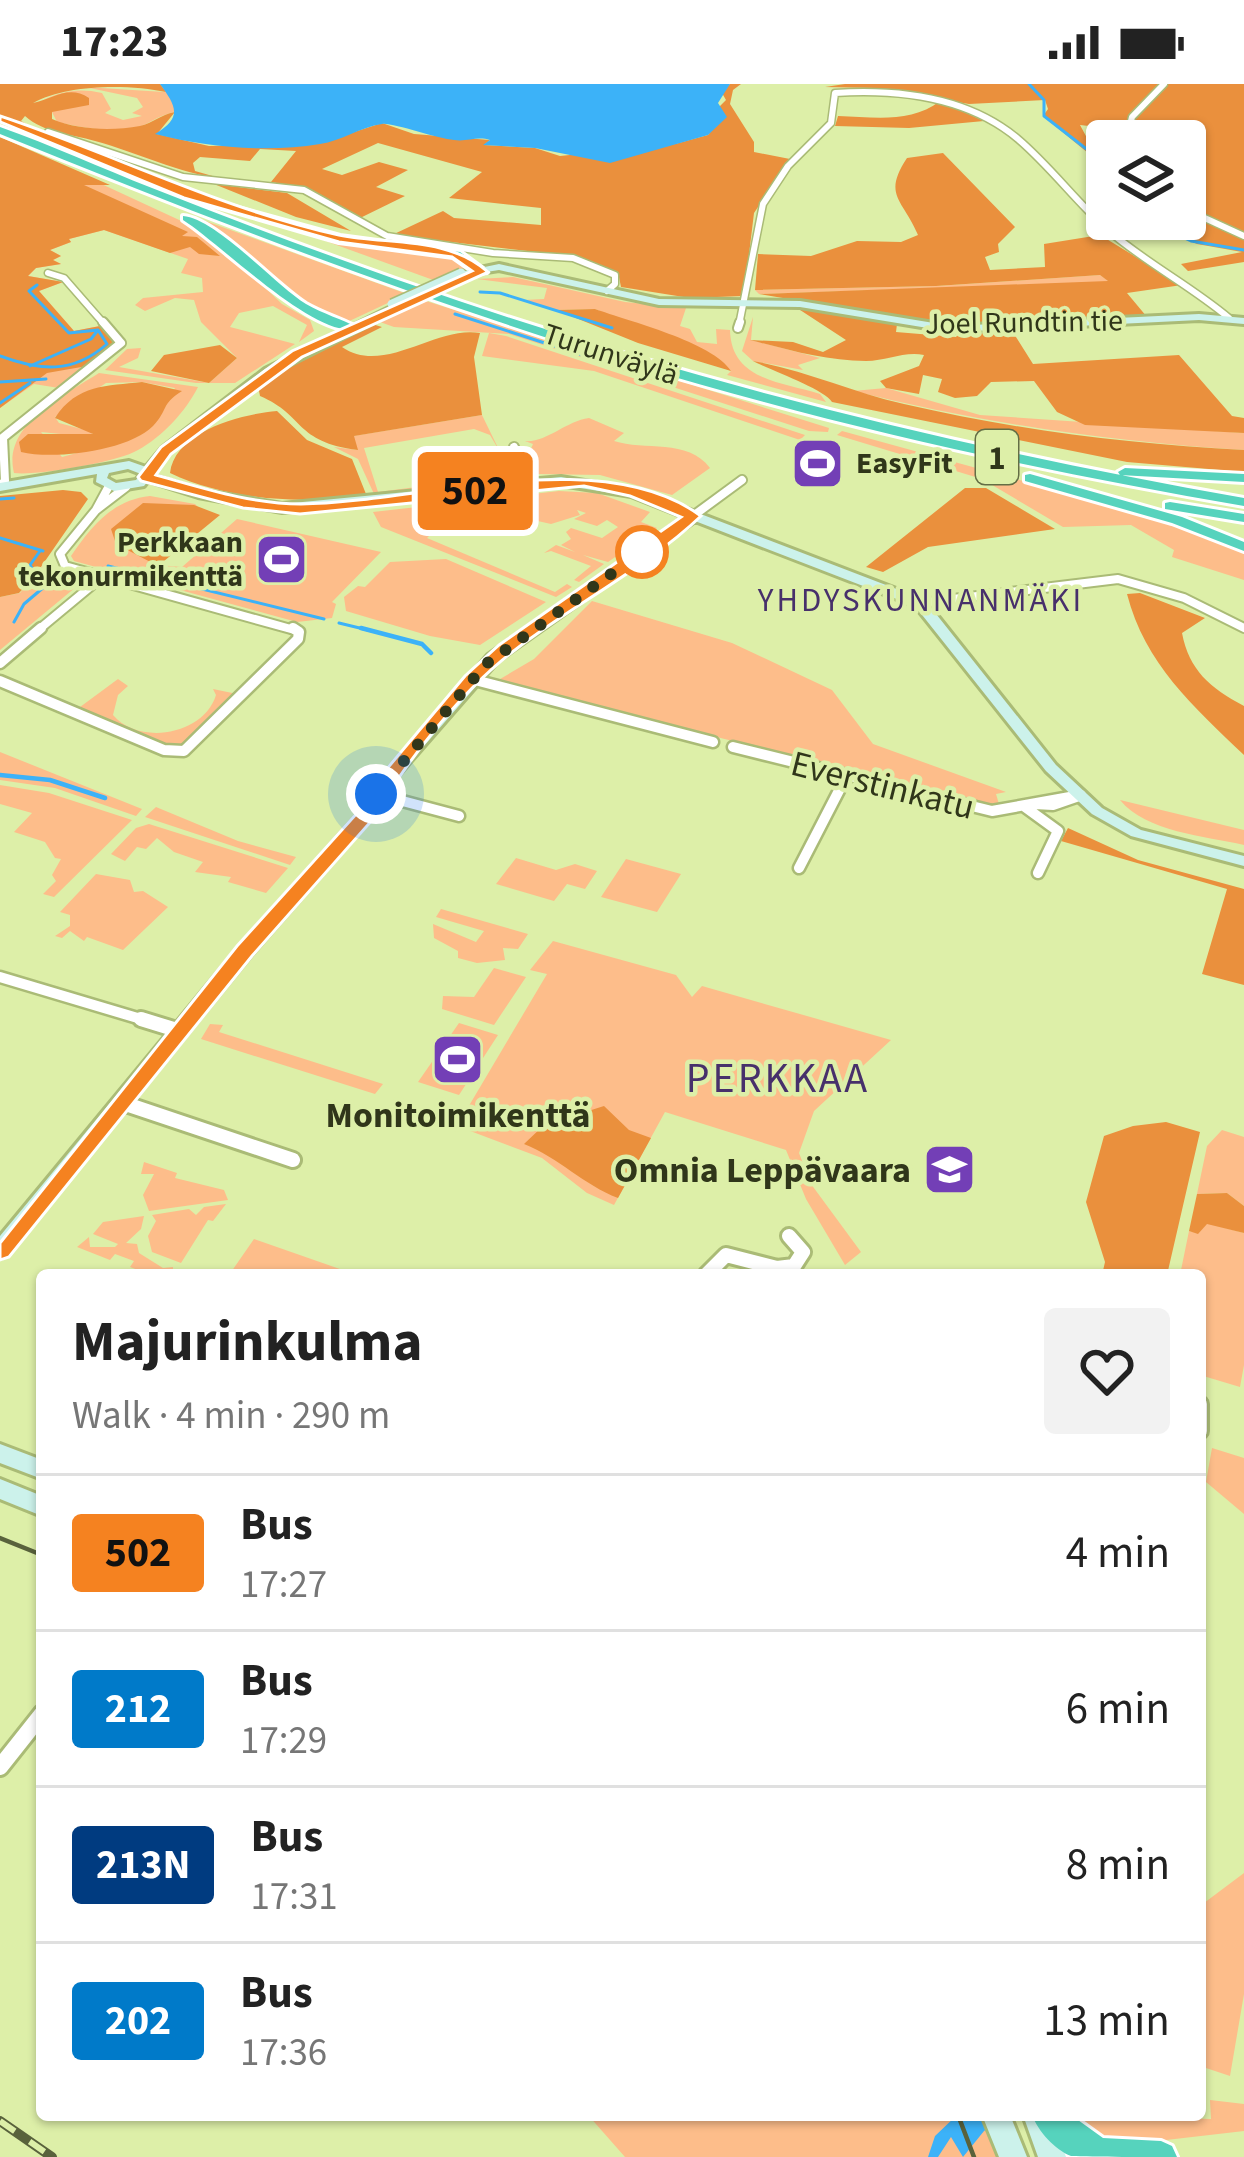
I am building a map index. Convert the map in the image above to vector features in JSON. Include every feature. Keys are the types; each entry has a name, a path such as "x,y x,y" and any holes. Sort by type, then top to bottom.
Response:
{"highway":[{"name":"Turunväylä","path":"0,120 189,195 460,293 750,386 953,437 1124,472 1244,490"},
{"name":"Turunväylä","path":"0,130 410,288 753,398 1009,460 1244,502"},
{"path":"108,175 210,231 282,296 317,318 348,327"},
{"path":"189,195 339,238 456,254 472,272"},
{"path":"311,340 321,328 317,318"},
{"path":"753,398 1177,520 1244,547"},
{"path":"1124,472 1244,478"},
{"path":"1046,482 1244,518"},
{"path":"1054,2121 1099,2154 1161,2157"}],"main road":[{"name":"Joel Rundtin tie","path":"472,272 535,275 670,303 800,304 952,328 1244,321"},
{"path":"246,383 348,327 472,272"},
{"path":"106,478 147,457 311,340 348,327"},
{"path":"128,486 226,398"},
{"path":"129,464 197,493 243,504 305,509 529,485 602,484 693,516 920,603 1071,796 1127,842 1244,874"},
{"path":"0,486 106,478 128,486 197,493"},
{"path":"0,1250 287,902 368,814 376,794 471,680 505,648 693,516"},
{"path":"1071,796 1136,833 1244,861"},
{"path":"0,1453 36,1467"},
{"path":"0,1489 36,1503"},
{"path":"998,2121 1012,2157"},
{"path":"1039,2121 1052,2157"}],"street":[{"path":"1131,120 1164,84"},
{"path":"738,328 748,302 759,213 796,155 830,125 837,92 883,90 968,107 1017,138 1111,233 1193,287 1228,318"},
{"path":"48,131 183,177 304,190 387,236 495,253 573,258 615,275 615,284 607,292"},
{"path":"1206,219 1244,236"},
{"path":"0,486 4,481 2,439 121,343 64,278 48,273"},
{"path":"514,446 529,485"},
{"path":"96,510 106,478"},
{"path":"693,516 742,480"},
{"path":"0,681 164,750 184,751 204,736 299,635 290,626 65,566 59,559 96,510 128,486"},
{"path":"0,663 102,577"},
{"path":"920,603 1110,578 1168,592 1244,628"},
{"path":"471,680 713,742"},
{"name":"Everstinkatu","path":"733,747 992,811 1071,796"},
{"path":"799,868 847,775"},
{"path":"376,794 459,816"},
{"path":"1030,806 1058,831 1038,873"},
{"path":"0,977 180,1031"},
{"path":"123,1103 293,1160"},
{"path":"712,1269 726,1255 777,1268 794,1266 803,1252 789,1236"},
{"path":"0,1767 36,1722"}],"shaded area":[{"path":"0,84 160,84 166,92 98,87 33,103 81,94 89,98 89,105 52,112 52,119 95,128 140,126 175,112 157,134 209,146 317,144 382,123 414,134 490,140 484,145 535,148 560,156 675,144 708,135 724,115 719,107 726,100 722,93 730,84 741,84 733,90 730,104 754,142 754,152 790,159 754,213 744,296 690,298 621,287 618,272 579,257 392,235 443,211 454,218 541,225 541,208 449,198 482,172 378,143 322,169 342,175 379,162 408,170 376,187 405,196 356,220 301,187 271,182 296,151 260,149 250,161 200,157 193,163 195,171 223,179 206,176 49,130 25,116 21,121 28,125 0,117"},
{"path":"160,84 181,84 175,112 127,129 57,122 50,108 34,105 67,92 93,91 102,93 111,109 105,113 123,120 142,116 132,113 143,107 137,98 85,87 164,92"},
{"path":"1244,84 1244,233 1206,215 1206,120 1086,120 1086,126 1080,125 1086,151 1043,116 1048,109 1045,100 969,104 874,88 825,87"},
{"path":"940,101 984,121 909,128 835,126 838,116 904,116"},
{"path":"0,137 190,225 228,252 282,304 310,320 314,331 299,342 307,325 273,306 239,313 230,327 295,344 235,383 209,383 237,358 201,322 194,300 175,298 145,311 135,305 143,298 203,292 202,278 181,273 188,259 104,230 69,239 71,242 50,250 61,256 53,260 61,264 36,268 28,276 63,282 39,291 74,331 100,326 109,351 59,388 34,384 0,408"},
{"path":"0,137 110,185 84,185 188,232 182,236 197,237 220,256 199,254 190,247 170,253 104,230 69,239 71,242 50,250 61,256 53,260 61,264 36,268 28,276 63,282 39,291 74,331 100,326 114,340 113,347 87,366 47,373 0,408"},
{"path":"943,153 1015,227 998,244 999,252 985,257 990,270 1045,267 1044,244 1086,237 1108,240 1182,285 1127,293 1147,317 943,325 759,294 1108,281 1100,275 936,286 755,290 758,254 811,256 857,241 901,242 918,235 896,190 907,158"},
{"path":"214,184 287,193 351,231 296,217"},
{"path":"186,215 407,294 343,324 301,302"},
{"path":"1206,222 1244,239 1244,262 1188,271 1181,264 1242,252 1189,240 1206,240"},
{"path":"295,230 377,248 442,254 459,258 468,268 436,281"},
{"path":"1100,275 1110,282 759,294 755,290 937,286"},
{"path":"513,277 625,302 686,308 680,326 690,329 697,342 717,344 716,329 730,330 733,347 749,369 775,382 820,394 826,402 727,375 731,371 595,309 556,310 524,300 544,299 547,288 477,279"},
{"path":"426,301 829,428 828,432 809,431 509,334 394,327 380,322"},
{"path":"794,306 897,324 896,332 956,337 961,331 1011,329 1033,364 1179,355 1232,416 1244,418 1244,433 1085,425 1057,412 1034,381 991,382 977,396 955,398 938,392 942,379 923,375 919,394 886,388 880,381 919,366 924,355 851,361 750,340 793,342 823,352 846,340"},
{"path":"595,309 689,342 731,371 638,343 556,310"},
{"path":"753,317 751,340 820,358 798,365 803,370 753,361 742,351"},
{"path":"372,324 382,327 342,347 375,356 463,332 480,333 474,357 482,415 354,436 358,450 322,441 260,396 258,386 295,362"},
{"path":"489,333 805,435 800,440 594,371 482,356"},
{"path":"220,345 237,358 209,383 151,371 164,355"},
{"path":"141,348 138,358 119,367 209,383 105,370 127,349"},
{"path":"753,361 884,399 988,421 1115,440 1244,450 1244,472 1127,462 832,402"},
{"path":"99,373 198,387 172,423 138,450 77,467 14,473 17,440 26,426","holes":["106,383 175,388 162,412 139,436 62,457 41,432 90,437 93,432 59,423 55,417"]},
{"path":"142,382 182,391 142,435 90,451 21,452 19,442 28,434 93,434 55,418 83,393"},
{"path":"886,388 980,415 1244,433 1244,450 1047,430 853,391"},
{"path":"277,411 307,440 352,459 366,494 268,498 217,490 170,473 184,446 212,427"},
{"path":"482,415 500,452 490,435 474,429 364,448 378,492 508,475 500,456 506,457 514,479 374,494 358,459 334,447 357,450 353,436"},
{"path":"589,418 624,433 614,441 678,449 710,468 672,495 600,475 537,474 527,458 533,444 525,441"},
{"path":"842,431 1154,517 1244,552 1244,580 1172,557 1174,550 1131,525 1063,527 982,479 837,435"},
{"path":"965,488 986,488 1055,529 928,547 883,572 866,567"},
{"path":"559,491 597,493 650,512 641,522 657,528 608,562 583,555 604,564 579,582 574,580 591,566 551,551 544,553 556,545 575,552 561,545 571,539 566,532 571,528 602,538 618,527 607,520 597,526 574,519 586,513 577,510 580,515 551,524 520,517 469,521 453,516 444,521 432,517 418,527 432,533 427,538 555,592 567,584 572,587 556,597 381,527 373,512"},
{"path":"81,492 88,499 34,577 19,593 0,597 0,496"},
{"path":"150,496 195,504 200,509 193,505 158,565 182,567 237,519 381,552 332,602 336,604 332,618 297,622 74,561 71,556 104,517 124,503"},
{"path":"143,503 194,505 220,515 158,566 116,544 111,529"},
{"path":"446,559 546,602 480,645 346,611 344,597 358,586 365,587 390,562"},
{"path":"43,565 75,580 76,587 0,650 0,597 20,593"},
{"path":"1140,593 1205,618 1182,633 1185,646 1203,677 1244,706 1244,755 1158,663 1127,594"},
{"path":"592,601 732,643 832,690 873,744 1006,792 996,794 999,804 991,805 495,682 534,659"},
{"path":"118,679 128,686 118,695 113,715 138,731 170,732 185,727 209,709 216,695 213,689 242,695 193,745 174,749 76,710"},
{"path":"0,752 142,809 136,816 55,788 0,780"},
{"path":"0,785 49,793 132,820 54,897 43,894 56,881 52,875 61,859 55,858 45,842 14,832 32,813 0,804"},
{"path":"1120,800 1244,830 1244,845 1160,826"},
{"path":"156,807 238,841 296,857 290,865 145,817"},
{"path":"149,824 288,868 266,893 228,882 231,877 195,872 203,862 174,852 157,838 146,849 137,847 125,861 111,854 136,828"},
{"path":"1068,828 1138,860 1244,889 1244,985 1202,974 1227,889 1061,841"},
{"path":"516,858 556,870 575,864 597,871 585,889 567,884 554,901 496,884"},
{"path":"626,859 681,874 657,912 601,897"},
{"path":"96,874 130,880 134,892 143,891 168,907 123,950 87,937 84,941 70,931 62,938 55,936 70,926 70,915 60,912"},
{"path":"441,909 528,934 518,949 503,948 505,960 477,963 458,958 458,951 434,938 433,924 476,942 484,931 436,917"},
{"path":"553,941 676,975 692,997 702,986 891,1040 814,1111 799,1153 811,1184 861,1252 845,1265 806,1199 786,1150 665,1112 614,1205 587,1193 542,1158 457,1126 547,974 530,970"},
{"path":"494,968 526,977 494,1025 442,1009 443,996 474,997"},
{"name":"Monitoimikenttä","path":"459,1023 498,1035 459,1095 418,1082"},
{"path":"210,1024 223,1025 219,1032 383,1084 375,1094 201,1039"},
{"path":"604,1106 629,1130 651,1138 618,1198 524,1144 544,1125"},
{"path":"1166,1122 1200,1132 1168,1269 1103,1269 1086,1202 1104,1136"},
{"path":"1222,1130 1244,1137 1244,1206 1227,1193 1197,1194 1207,1146"},
{"path":"144,1162 177,1173 175,1178 224,1190 228,1200 149,1211 143,1195 154,1174 141,1174"},
{"path":"1227,1193 1244,1206 1244,1233 1207,1224 1198,1234 1189,1231 1197,1194"},
{"path":"226,1204 213,1221 208,1220 181,1263 152,1252 148,1236 156,1221 152,1215 189,1209 196,1215 204,1207"},
{"path":"144,1216 141,1229 126,1243 137,1244 139,1253 173,1269 135,1269 130,1267 134,1261 115,1254 110,1260 77,1247 89,1237 90,1247 115,1247 118,1244 93,1234 103,1222"},
{"path":"1207,1223 1244,1233 1240,1387 1206,1377 1206,1269 1181,1269 1189,1231 1198,1233"},
{"path":"254,1239 340,1269 233,1269"},
{"path":"1212,1448 1244,1458 1244,1514 1206,1482"},
{"path":"1244,1873 1244,1994 1230,2076 1206,2068 1206,1902"},
{"path":"1210,2100 1244,2104 1244,2131 1123,2145 1107,2142 1077,2121 1206,2121 1211,2119"},
{"path":"593,2121 985,2121 1000,2157 625,2157"}],"water":[{"path":"160,84 730,84 718,103 727,117 708,135 610,163 535,148 483,145 490,140 485,139 447,139 387,124 300,147 194,142 155,134 170,122 174,110"},
{"path":"951,2121 999,2121 963,2157 951,2137 938,2157 928,2157 935,2136"}],"waterway":[{"path":"1029,84 1044,100 1044,116 1086,149"},
{"path":"1189,240 1244,250"},
{"path":"37,285 29,291 69,333 98,330"},
{"path":"480,292 500,293 612,328"},
{"path":"455,314 591,358"},
{"path":"31,365 56,367 82,361 107,344 98,330"},
{"path":"31,365 91,339 98,330"},
{"path":"0,356 31,365"},
{"path":"0,382 46,379"},
{"path":"0,403 30,383"},
{"path":"0,499 14,498"},
{"path":"0,538 43,551"},
{"path":"156,543 172,544"},
{"path":"14,622 24,604 44,587 30,565 40,551"},
{"path":"108,566 324,619"},
{"path":"339,623 372,631"},
{"path":"361,628 422,644 431,653"},
{"path":"0,775 50,780 105,798"}],"tram line":[{"path":"0,1538 36,1553"},
{"path":"960,2121 974,2157"}],"railway":[{"path":"0,2121 52,2157"}],"bus line":[{"name":"502","path":"0,120 189,195 339,238 456,254 482,272 297,354 166,450 146,477 243,504 300,509 584,482 634,493 693,516 486,664 376,794 368,814 245,951 0,1250"}],"place":[{"name":"EasyFit","path":"817,463"},
{"name":"Perkkaan tekonurmikenttä","path":"282,559"},
{"name":"Monitoimikenttä","path":"458,1059"},
{"name":"Omnia Leppävaara","path":"950,1169"}],"district":[{"name":"YHDYSKUNNANMÄKI","path":"921,599"},
{"name":"PERKKAA","path":"778,1077"}],"route":[{"path":"376,794 486,664 647,548 642,552"}]}
